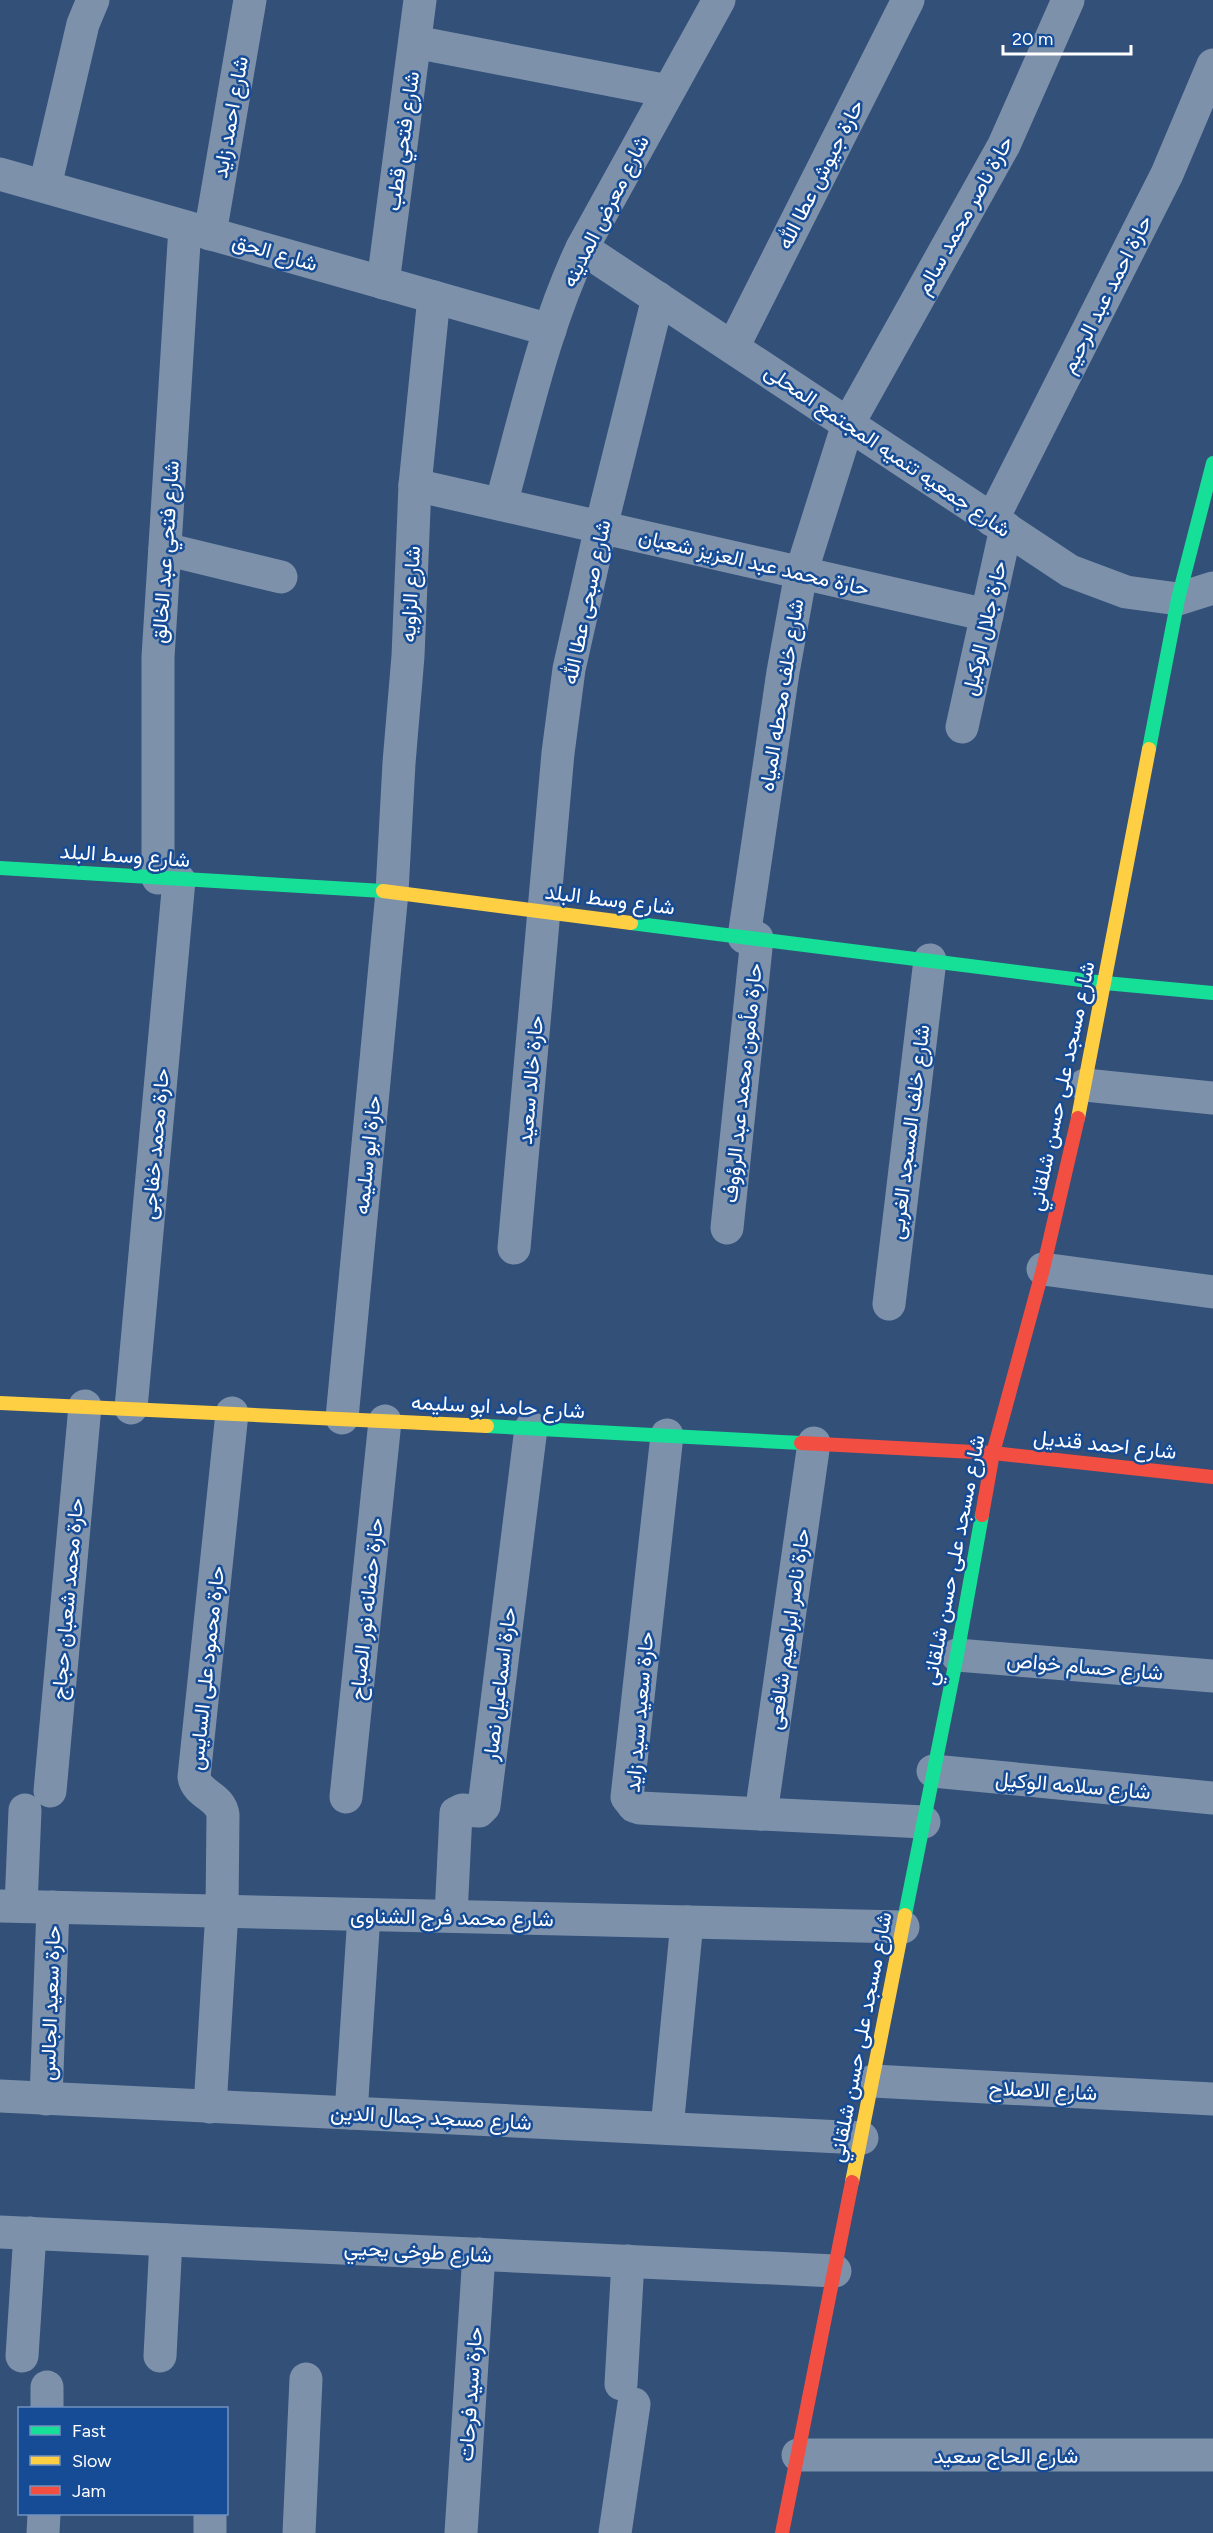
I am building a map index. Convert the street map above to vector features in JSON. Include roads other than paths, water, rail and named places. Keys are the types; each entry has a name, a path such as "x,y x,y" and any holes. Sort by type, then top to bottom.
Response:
{"street":[{"path":"45,186 83,24 93,0"},
{"name":"شارع احمد زايد","path":"198,230 250,0"},
{"name":"شارع فتحي قطب","path":"382,283 420,0"},
{"name":"شارع معرض المدينه","path":"501,504 550,330 567,279 719,0"},
{"name":"حارة جيوش عطا الله","path":"733,347 908,0"},
{"name":"حارة ناصر محمد سالم","path":"848,424 1004,145 1068,0"},
{"path":"415,42 668,92"},
{"name":"حارة احمد عبد الرحيم","path":"999,524 1167,174 1213,65"},
{"name":"شارع الحق","path":"0,174 550,330"},
{"name":"شارع فتحي عبد الخالق","path":"169,879 158,657 165,549 198,230"},
{"name":"شارع جمعيه تنميه المجتمع المحلى","path":"582,248 1070,571 1126,592 1179,599 1213,588"},
{"name":"شارع الزاويه","path":"392,892 408,656 415,485 434,297"},
{"name":"شارع صبحى عطا الله","path":"546,912 558,753 568,679 601,527 658,298"},
{"name":"شارع خلف محطه المياه","path":"750,938 783,672 801,573 848,424"},
{"name":"شارع مسجد على حسن شلقاني","path":"782,2533 957,1656 993,1453 1043,1269 1085,1084 1179,599 1213,464"},
{"name":"حارة محمد عبد العزيز شعبان","path":"415,485 987,615"},
{"name":"حارة جلال الوكيل","path":"962,727 987,615 999,524"},
{"path":"165,549 281,577"},
{"name":"شارع وسط البلد","path":"0,868 392,892 1105,983 1213,993"},
{"name":"حارة محمد خفاجى","path":"131,1408 169,879"},
{"name":"حارة ابو سليمه","path":"342,1418 392,892"},
{"name":"حارة خالد سعيد","path":"514,1248 546,912"},
{"name":"حارة مأمون محمد عبد الرؤوف","path":"727,1228 750,938"},
{"name":"شارع خلف المسجد الغربى","path":"889,1304 930,960"},
{"path":"1085,1084 1213,1098"},
{"path":"1043,1269 1213,1292"},
{"name":"شارع حامد ابو سليمه","path":"0,1402 993,1453"},
{"name":"حارة محمد شعبان حجاج","path":"10,1906 37,1800 85,1406"},
{"name":"حارة محمود على السايس","path":"210,2107 222,1911 222,1810 217,1801 197,1787 194,1777 232,1413"},
{"name":"حارة حضانه نور الصباح","path":"346,1797 386,1422"},
{"name":"حارة اسماعيل نصار","path":"451,1917 456,1813 462,1810 479,1812 484,1806 531,1428"},
{"name":"حارة سعيد سيد زايد","path":"668,1435 627,1797 634,1806 640,1808 924,1822"},
{"name":"حارة ناصر ابراهيم شافعى","path":"761,1814 814,1443"},
{"name":"شارع احمد قنديل","path":"993,1453 1213,1477"},
{"name":"شارع حسام خواص","path":"957,1656 1213,1676"},
{"name":"شارع سلامه الوكيل","path":"933,1771 1213,1798"},
{"name":"شارع محمد فرج الشناوى","path":"10,1906 903,1927"},
{"name":"حارة سعيد الجالس","path":"46,2099 53,1907"},
{"path":"351,2113 364,1914"},
{"path":"666,2128 687,1922"},
{"name":"شارع الاصلاح","path":"873,2081 1213,2099"},
{"name":"شارع مسجد جمال الدين","path":"0,2096 862,2138"},
{"path":"15,2233 22,2356"},
{"name":"شارع طوخى يحيي","path":"15,2233 835,2271"},
{"path":"160,2356 166,2240"},
{"name":"حارة سيد فرحات","path":"461,2533 479,2254"},
{"path":"615,2533 627,2394 628,2261"},
{"path":"299,2533 306,2379"},
{"name":"شارع الحاج سعيد","path":"798,2455 1213,2455"},
{"path":"43,2533 44,2515"},
{"path":"210,2515 210,2533"}]}
